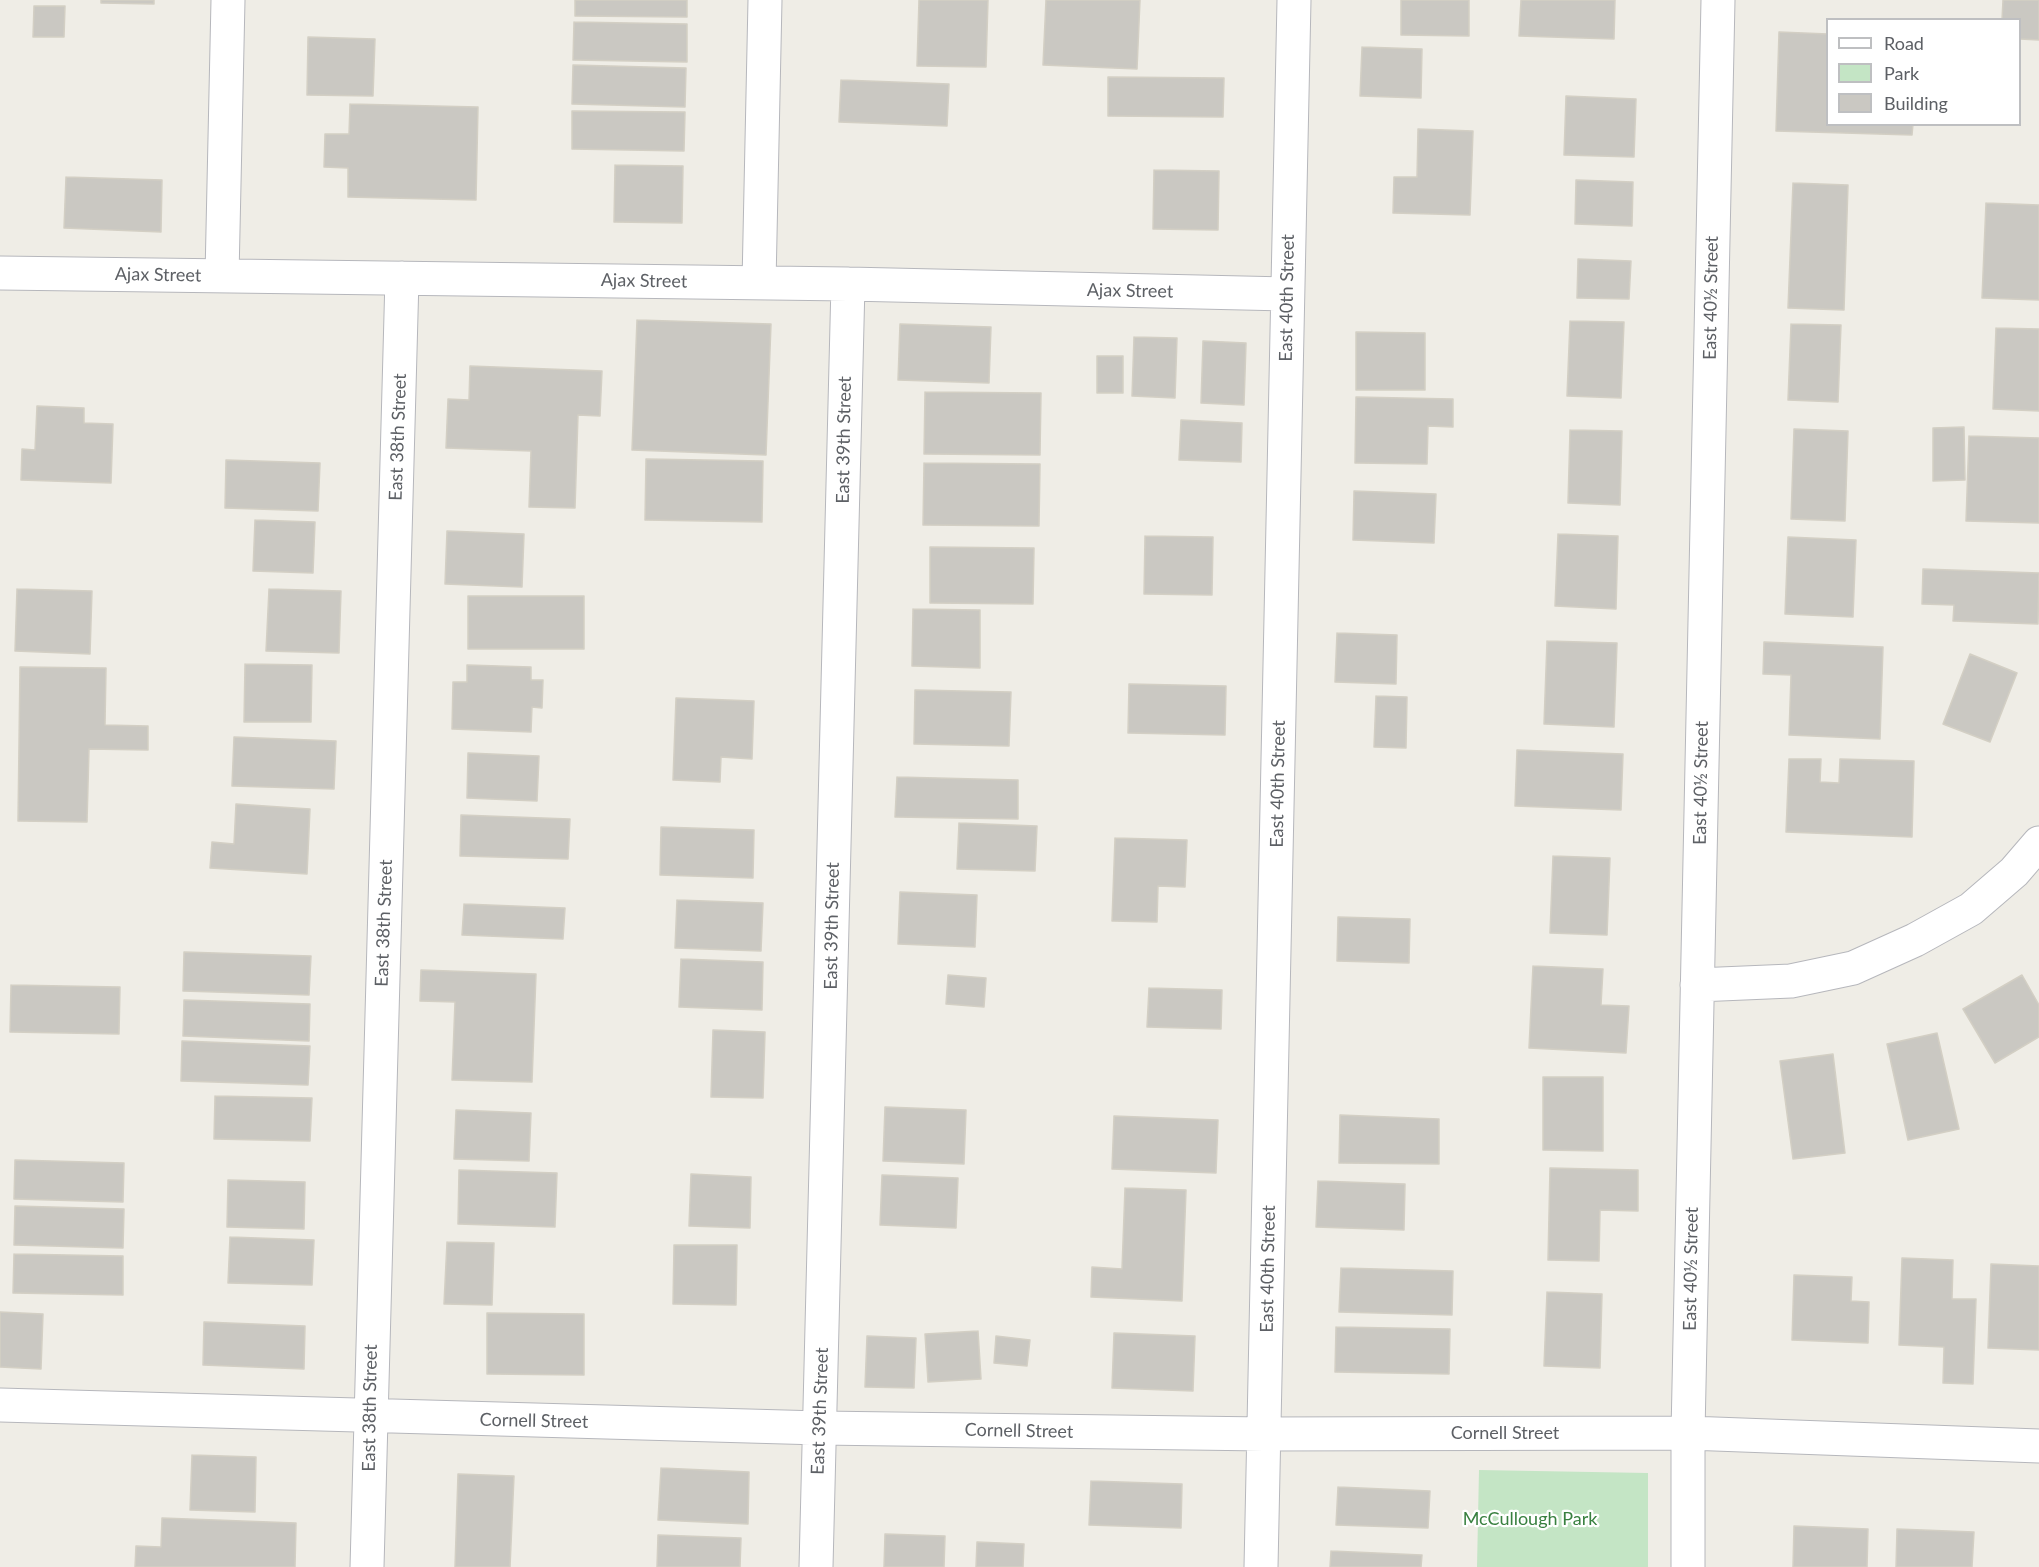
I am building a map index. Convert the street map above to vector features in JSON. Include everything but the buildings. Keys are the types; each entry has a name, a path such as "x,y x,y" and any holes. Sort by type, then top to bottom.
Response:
{"street":[{"path":"222,276 228,0"},
{"path":"759,283 765,0"},
{"name":"East 40th Street","path":"1261,1567 1294,0"},
{"name":"East 40½ Street","path":"1688,1567 1688,1433 1718,0"},
{"name":"Ajax Street","path":"0,273 848,284 1287,294"},
{"name":"East 38th Street","path":"367,1567 402,278"},
{"name":"East 39th Street","path":"816,1567 848,284"},
{"path":"1697,985 1791,981 1853,968 1915,940 1971,909 2014,872 2039,843"},
{"name":"Cornell Street","path":"0,1405 820,1428 1264,1434 1688,1433 2039,1446"}],"green space":[{"name":"McCullough Park","path":"1479,1470 1648,1473 1648,1567 1477,1567"}]}
